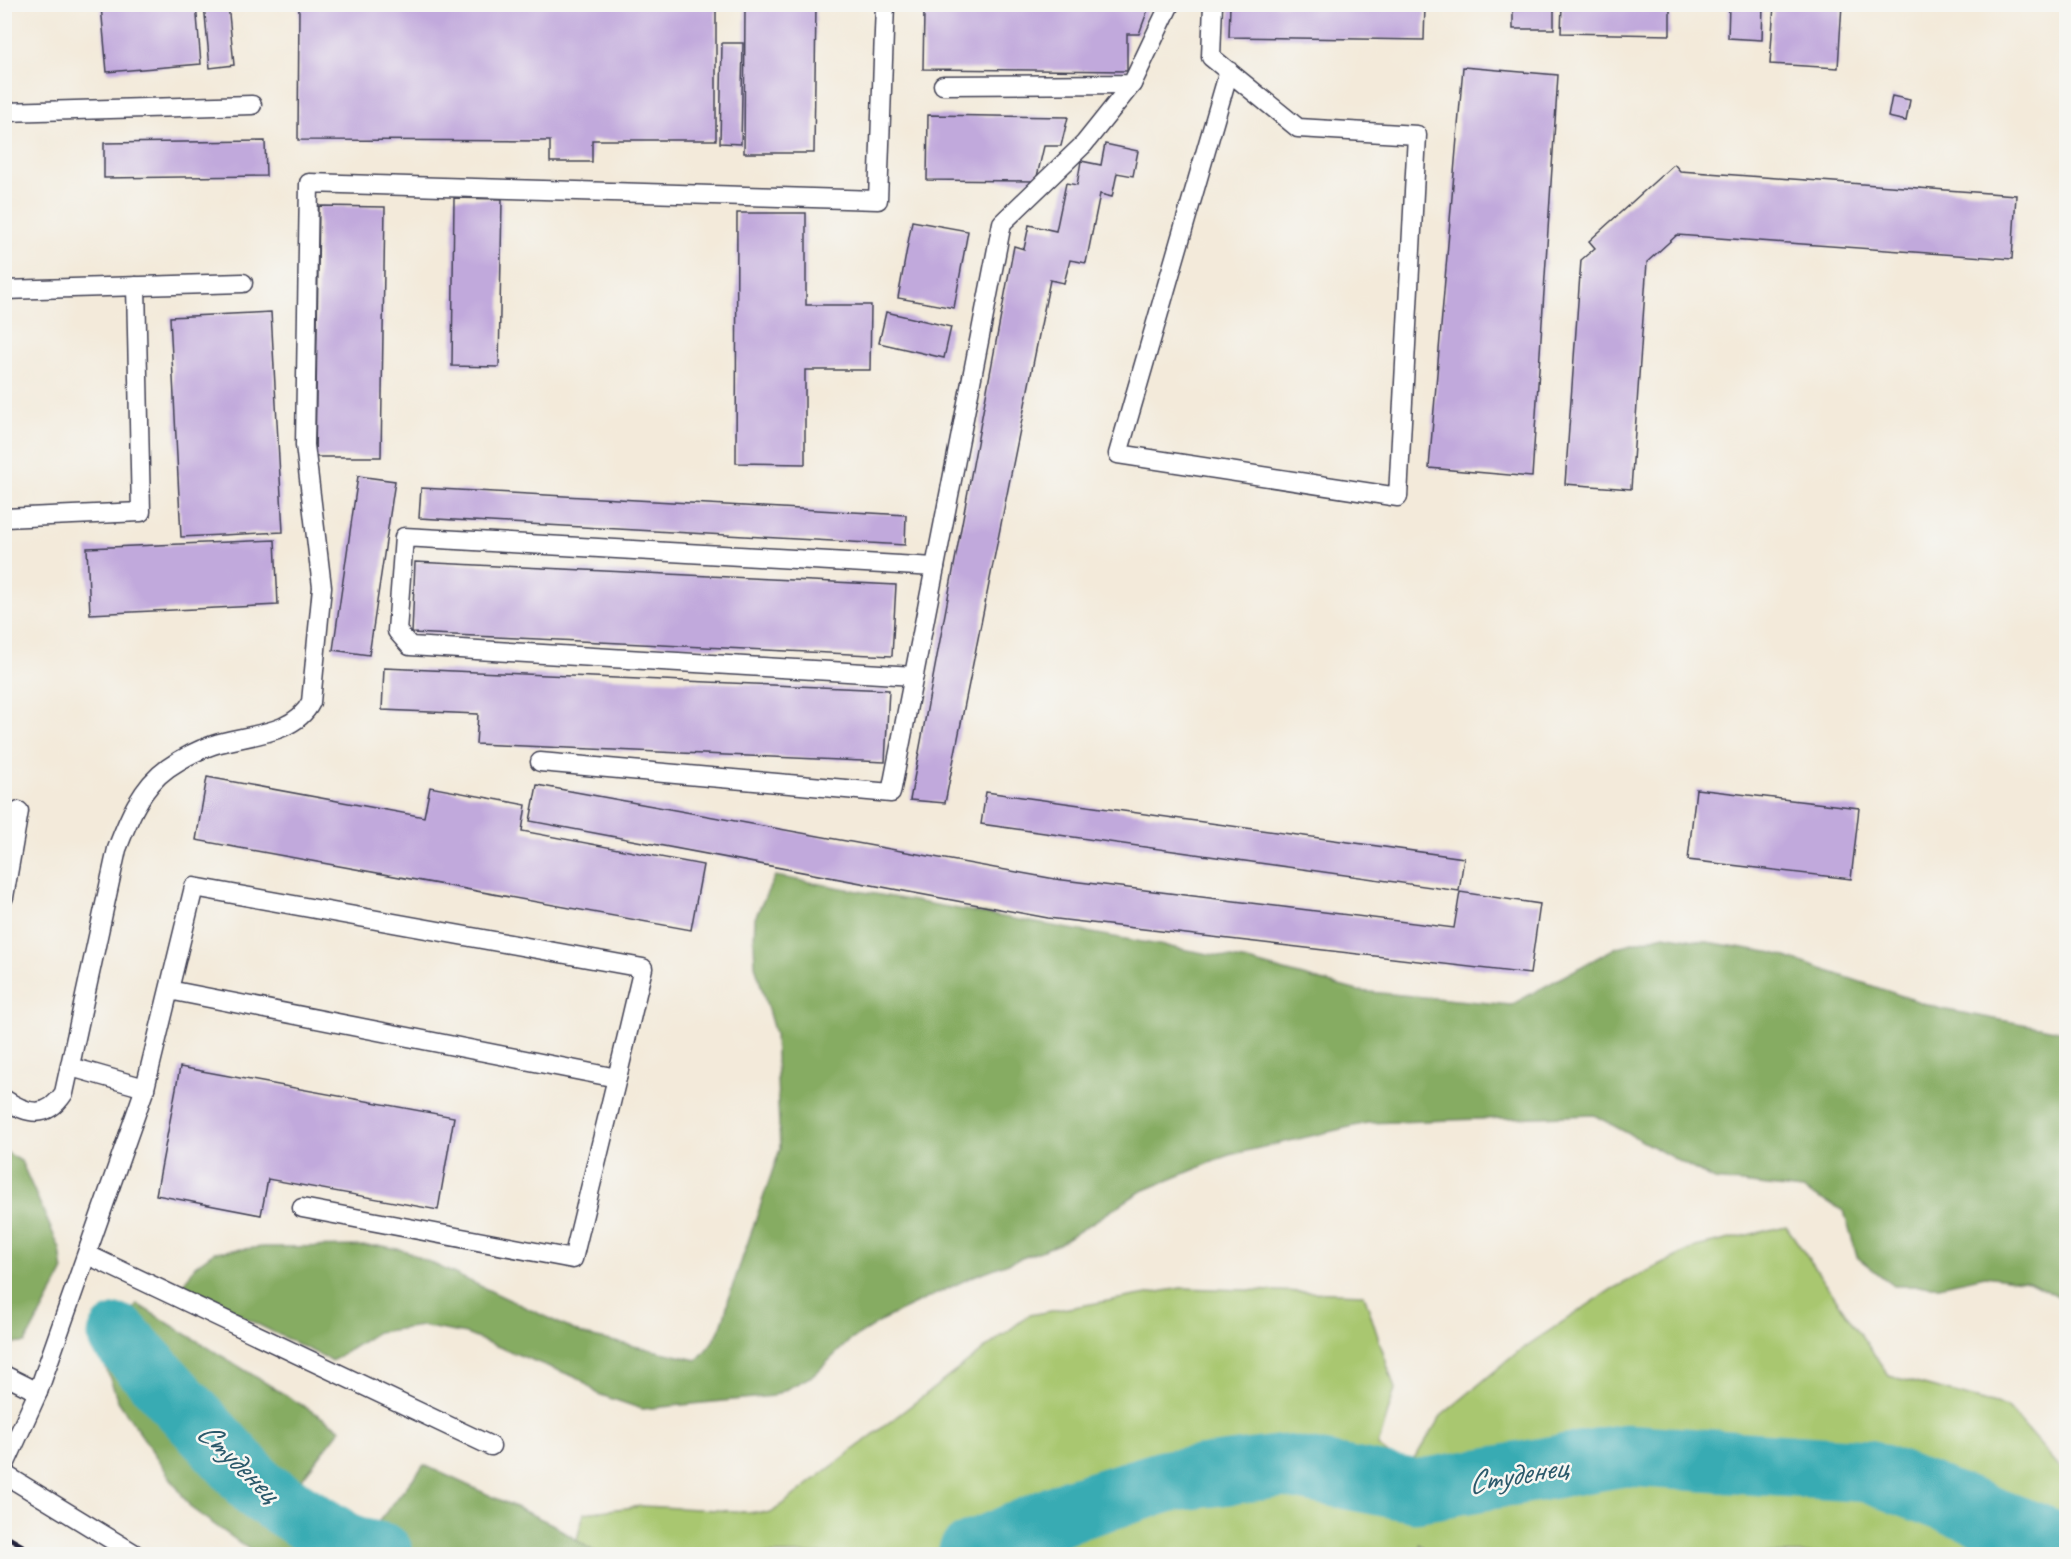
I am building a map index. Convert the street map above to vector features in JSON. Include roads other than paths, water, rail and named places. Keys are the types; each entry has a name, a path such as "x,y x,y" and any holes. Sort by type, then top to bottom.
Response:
{"lane":[{"path":"4,1099 26,1112 37,1113 58,1103 64,1093 117,849 130,815 151,784 167,769 210,746 288,726 306,712 311,702 322,587 305,445 309,183 878,200 885,4"},
{"path":"540,762 891,793 1002,223 1084,144 1132,84 1170,4"},
{"path":"1213,4 1211,57 1229,71 1298,128 1417,135 1398,496 1118,454 1229,71"},
{"path":"943,85 1132,84"},
{"path":"4,112 252,105"},
{"path":"4,290 243,283"},
{"path":"4,518 141,512 136,286"},
{"path":"914,676 410,646 397,631 404,537 935,567"},
{"path":"4,897 20,811"},
{"path":"4,1467 38,1392 145,1088 194,887 643,968 573,1259 302,1208"},
{"path":"169,990 617,1078"},
{"path":"71,1067 145,1088"},
{"path":"88,1255 491,1446"},
{"path":"4,1375 38,1392"},
{"path":"4,1474 135,1554"}],"waterway":[{"name":"Студенец","path":"119,1336 261,1491 352,1548 382,1554"},
{"name":"Студенец","path":"969,1554 1071,1510 1167,1481 1285,1466 1416,1491 1625,1455 1868,1471 2066,1546"}],"railway":[{"path":"4,1535 37,1554"}]}
